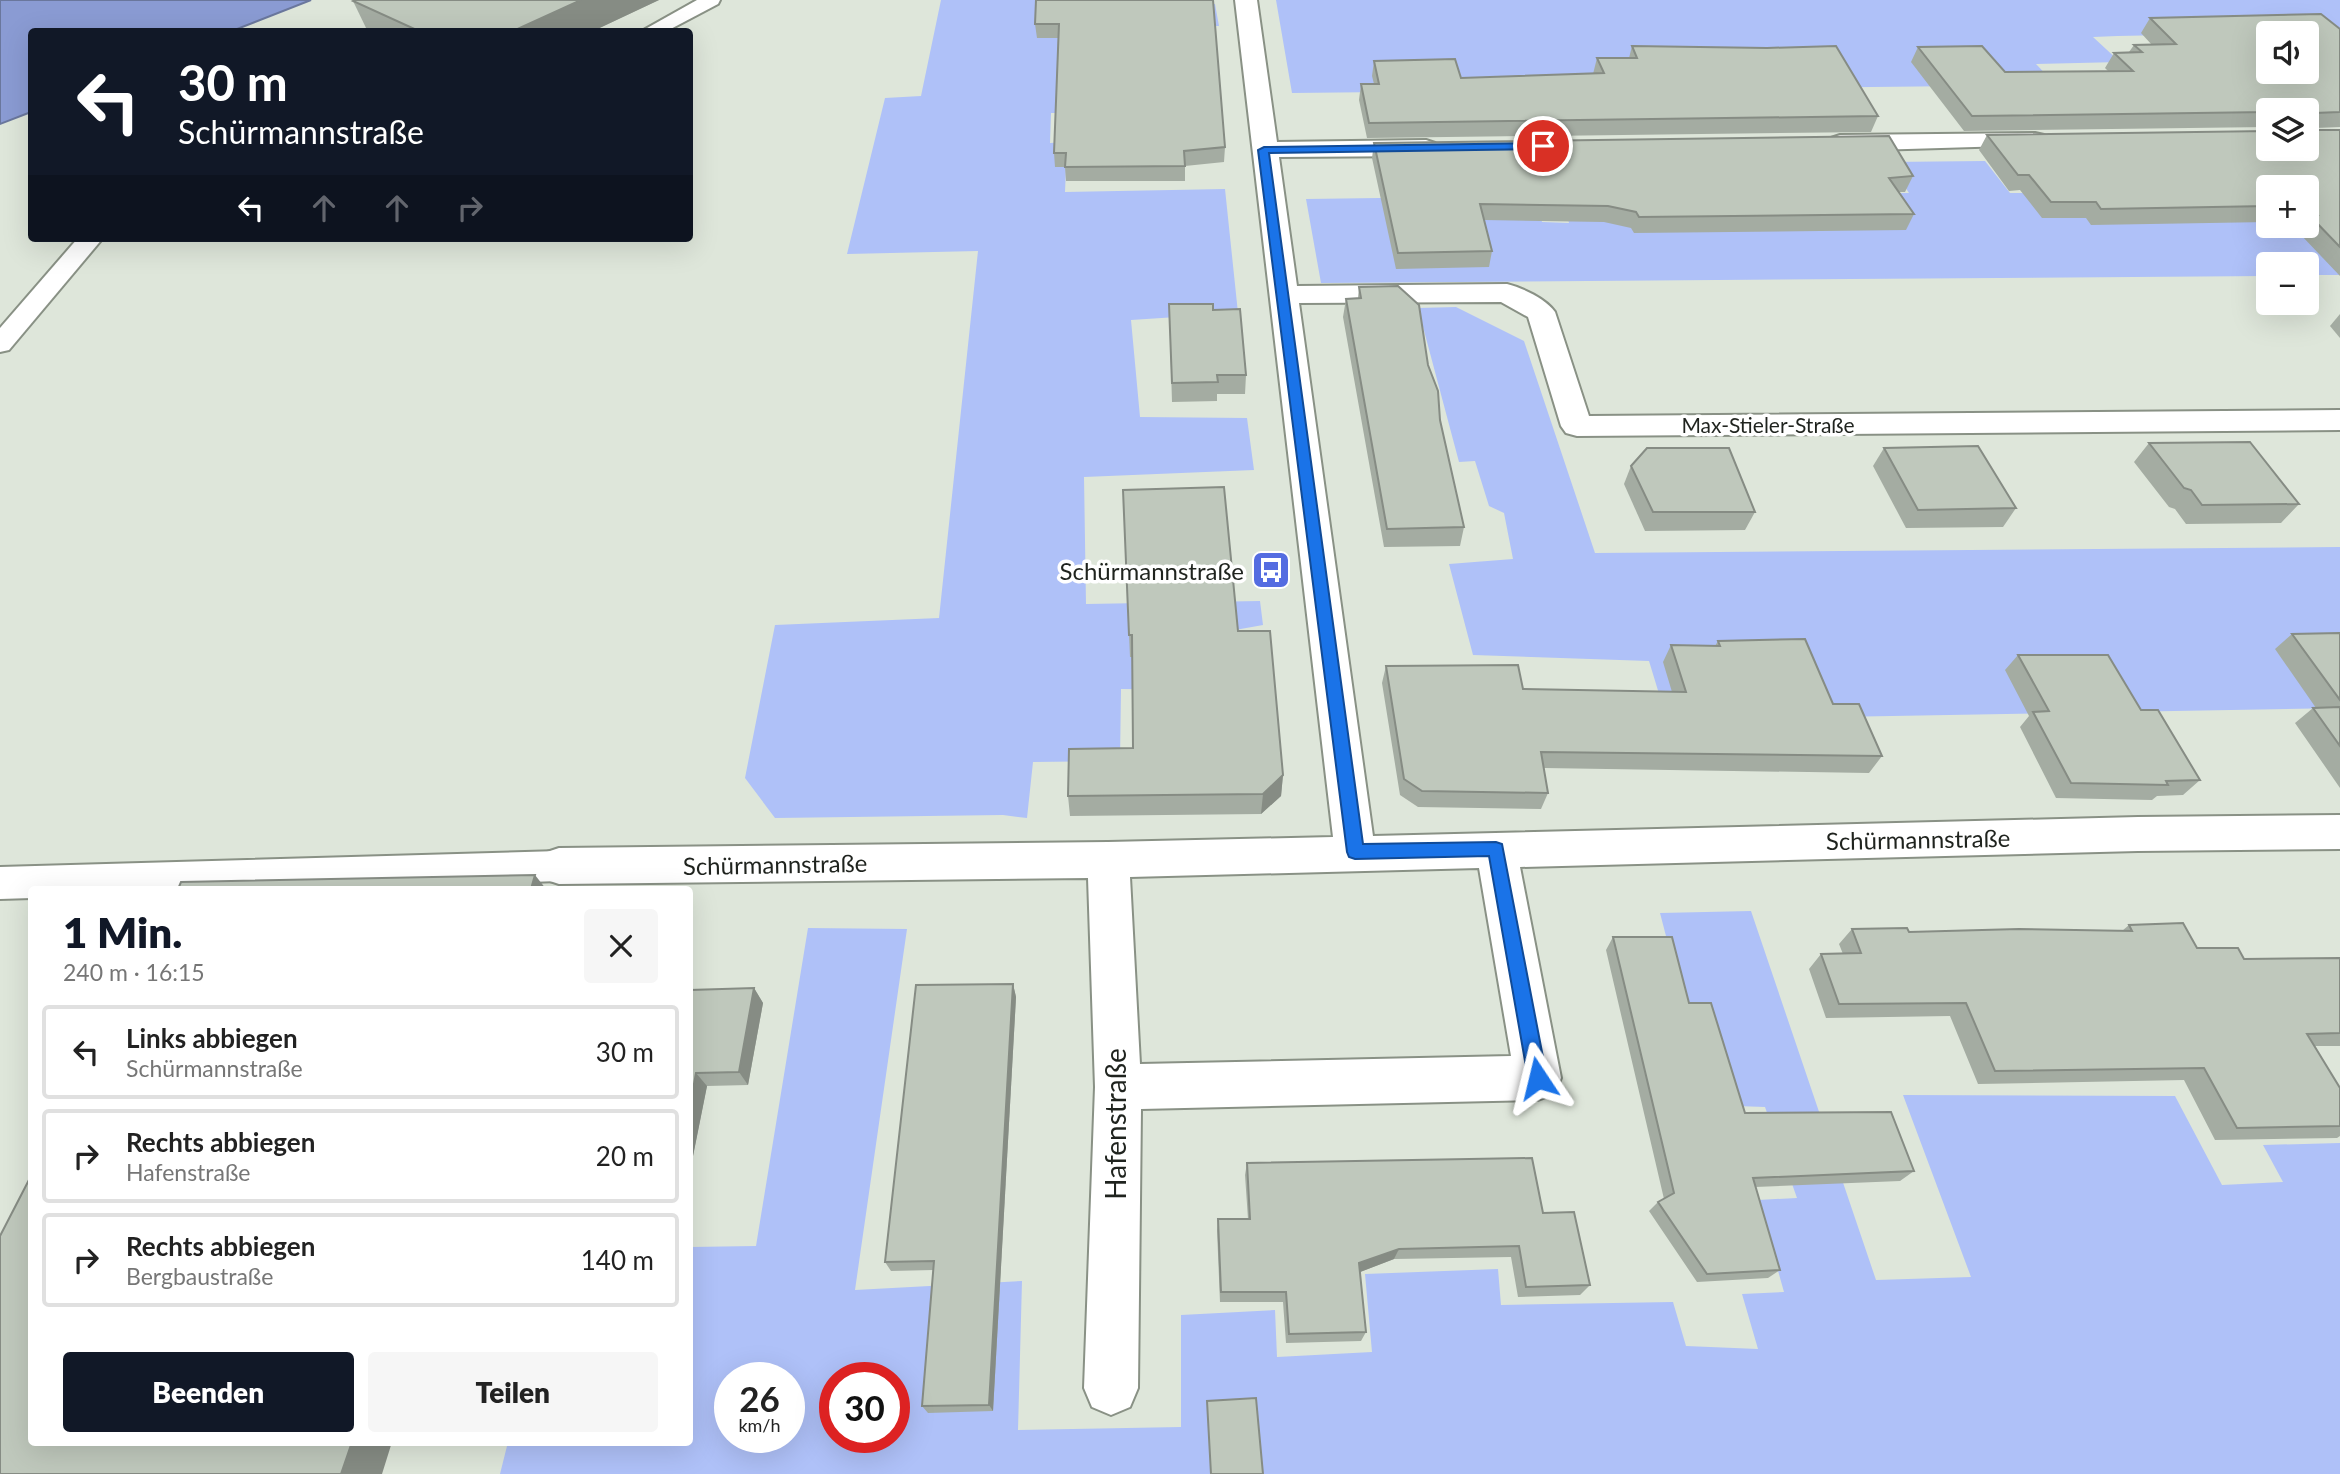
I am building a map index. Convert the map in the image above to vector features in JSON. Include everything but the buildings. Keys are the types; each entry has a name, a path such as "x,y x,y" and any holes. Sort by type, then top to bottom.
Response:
{"street":[{"path":"1246,0 1355,852"},
{"path":"1822,143 2059,140"},
{"path":"1264,150 1445,148"},
{"name":"Max-Stieler-Straße","path":"1284,295 1507,293 1541,312 1577,426 2340,420"},
{"name":"Schürmannstraße","path":"559,866 1108,860 2138,834 2340,832"},
{"path":"1118,1087 1538,1078 1496,849"},
{"name":"Hafenstraße","path":"1108,860 1118,1087 1111,1388"}],"lane":[{"path":"657,28 710,0"},
{"path":"0,344 88,242"},
{"path":"0,883 559,866"}],"shaded area":[{"path":"0,0 311,0 240,28 28,28 28,113 0,124"},
{"path":"941,0 1147,0 1148,3 1215,4 1219,26 1148,25 1219,112 1051,113 1050,143 1067,142 1065,192 1225,189 1238,313 1131,320 1140,417 1247,418 1254,470 1084,477 1086,604 1260,601 1263,625 1207,635 1207,690 1121,689 1120,761 1033,762 1027,818 1003,815 775,818 745,778 775,625 939,618 978,251 847,254 885,98 921,96"},
{"path":"1276,0 2340,0 2340,42 2319,28 2319,21 2256,21 2256,32 2093,37 2120,62 2036,64 2056,85 1292,93"},
{"path":"1985,161 2010,193 2256,193 2256,238 2314,238 2340,275 2319,275 2319,252 2256,252 2256,276 1321,283 1306,199 1534,196 1542,222 1569,223 1562,196 1909,193 1889,162"},
{"path":"1456,307 1524,341 1595,553 2340,547 2340,708 1667,720 1649,661 1473,655 1449,564 1513,559 1504,513 1489,506 1475,461 1459,462 1418,308"},
{"path":"1751,911 1876,1280 1971,1277 1903,1095 2175,1096 2222,1185 2283,1182 2263,1145 2340,1143 2340,1474 500,1474 507,1446 693,1446 693,1247 756,1246 808,928 907,929 855,1290 1022,1281 1018,1430 1181,1427 1181,1315 1275,1310 1277,1357 1372,1352 1365,1274 1498,1269 1501,1305 1673,1302 1686,1346 1758,1349 1742,1294 1784,1292 1758,1200 1797,1198 1765,1107 1736,1106 1684,1005 1660,913"}],"place":[{"name":"Schürmannstraße","path":"1271,570"}],"route":[{"path":"1538,1078 1496,849 1355,852 1264,150 1543,146"}]}
